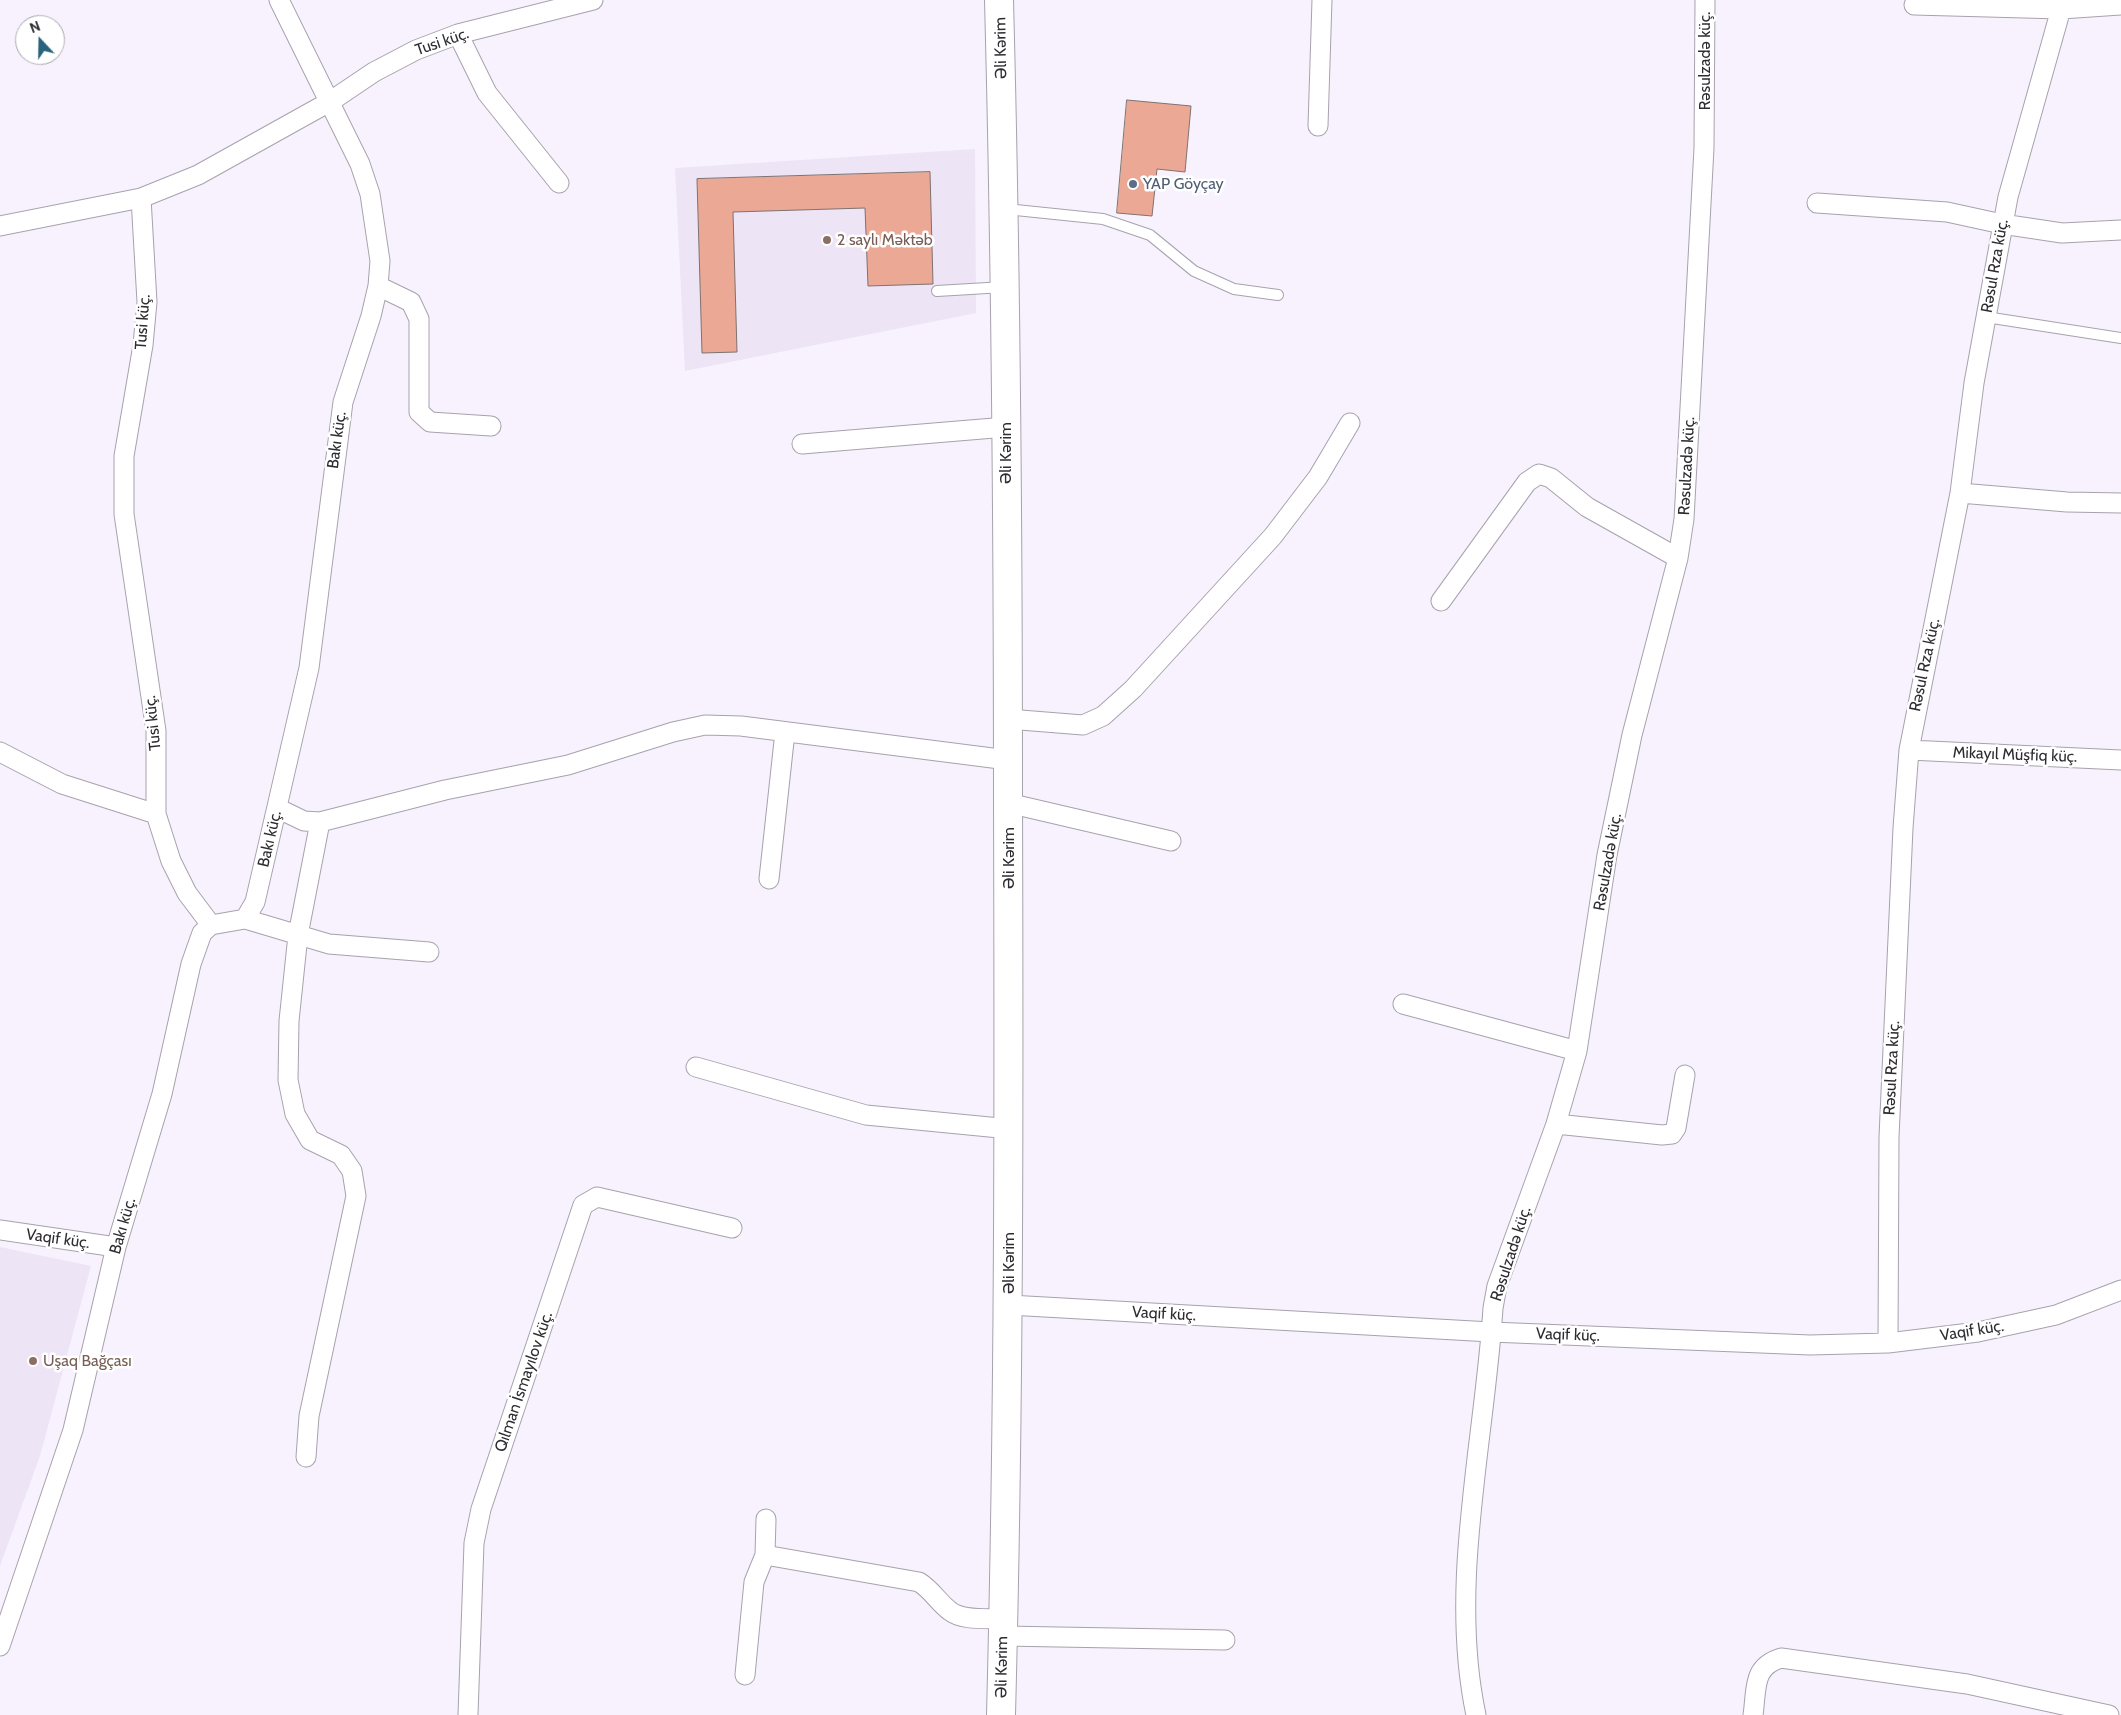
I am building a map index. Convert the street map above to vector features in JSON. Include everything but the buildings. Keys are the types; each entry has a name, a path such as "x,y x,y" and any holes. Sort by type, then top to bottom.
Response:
{"main road":[{"name":"Əli Kərim","path":"1000,0 1006,287 1010,1129 1009,1305 1001,1715"}],"street":[{"name":"Bakı küç.","path":"245,919 255,902 309,668 342,402 371,316 378,286 380,260 370,194 353,147 280,0"},
{"name":"Tusi küç.","path":"211,925 187,893 171,861 156,814 156,731 124,514 124,456 143,345 147,302 141,198 198,175 331,101 374,72 399,58 458,34 593,0"},
{"path":"1318,126 1322,0"},
{"name":"Rəsulzadə küç.","path":"1476,1715 1468,1655 1466,1575 1497,1286 1556,1124 1577,1051 1607,855 1624,772 1678,558 1684,519 1704,148 1705,0"},
{"name":"Rəsul Rza küç.","path":"1888,1343 1889,1137 1903,828 1909,750 1960,493 1974,383 2002,224 2060,5"},
{"path":"1914,6 2121,5"},
{"path":"458,34 487,93 559,183"},
{"path":"0,226 141,198"},
{"path":"1817,203 1947,212 2002,224 2062,233 2121,230"},
{"path":"378,286 411,302 419,319 419,412 430,422 491,426"},
{"path":"1008,719 1083,726 1103,716 1133,689 1273,536 1318,477 1350,423"},
{"path":"802,444 1006,427"},
{"path":"1440,601 1527,482 1539,474 1551,478 1587,507 1678,558"},
{"path":"1960,493 2067,502 2121,503"},
{"path":"277,808 304,821 320,822 445,790 568,765 673,732 705,725 741,726 1008,760"},
{"path":"769,879 785,732"},
{"name":"Mikayıl Müşfiq küç.","path":"1909,750 2121,760"},
{"path":"0,752 62,784 156,814"},
{"path":"1008,803 1170,840"},
{"path":"306,1457 309,1416 356,1196 352,1171 341,1156 310,1140 295,1114 288,1080 289,1030 298,935 320,822"},
{"path":"211,925 245,919 329,944 429,952"},
{"name":"Bakı küç.","path":"0,1646 73,1430 116,1247 162,1094 191,964 202,933 211,925"},
{"path":"1403,1004 1577,1051"},
{"path":"696,1067 866,1115 1010,1129"},
{"path":"1556,1124 1662,1135 1672,1134 1676,1128 1685,1075"},
{"name":"Qılman İsmayılov küç.","path":"468,1715 470,1618 476,1535 484,1500 583,1205 597,1197 732,1228"},
{"name":"Vaqif küç.","path":"0,1230 116,1247"},
{"name":"Vaqif küç.","path":"1009,1305 1491,1332 1810,1345 1888,1343 1978,1332 2056,1314 2121,1290"},
{"path":"745,1675 754,1582 766,1555 766,1519"},
{"path":"766,1555 919,1582 929,1588 951,1612 1003,1628 1225,1640"},
{"path":"1753,1715 1760,1670 1768,1662 1781,1658 1967,1684 2109,1715"}],"lane":[{"path":"1005,208 1112,222 1150,235 1194,272 1234,289 1278,295"},
{"path":"937,291 1006,287"},
{"path":"1986,317 2121,338"}],"shaded area":[{"name":"2 saylı Məktəb","path":"975,149 976,313 685,371 675,168"},
{"name":"Uşaq Bağçası","path":"0,1247 91,1266 40,1456 0,1566"}],"place":[{"name":"YAP Göyçay","path":"1133,184"},
{"name":"2 saylı Məktəb","path":"827,240"},
{"name":"Uşaq Bağçası","path":"33,1361"}]}
